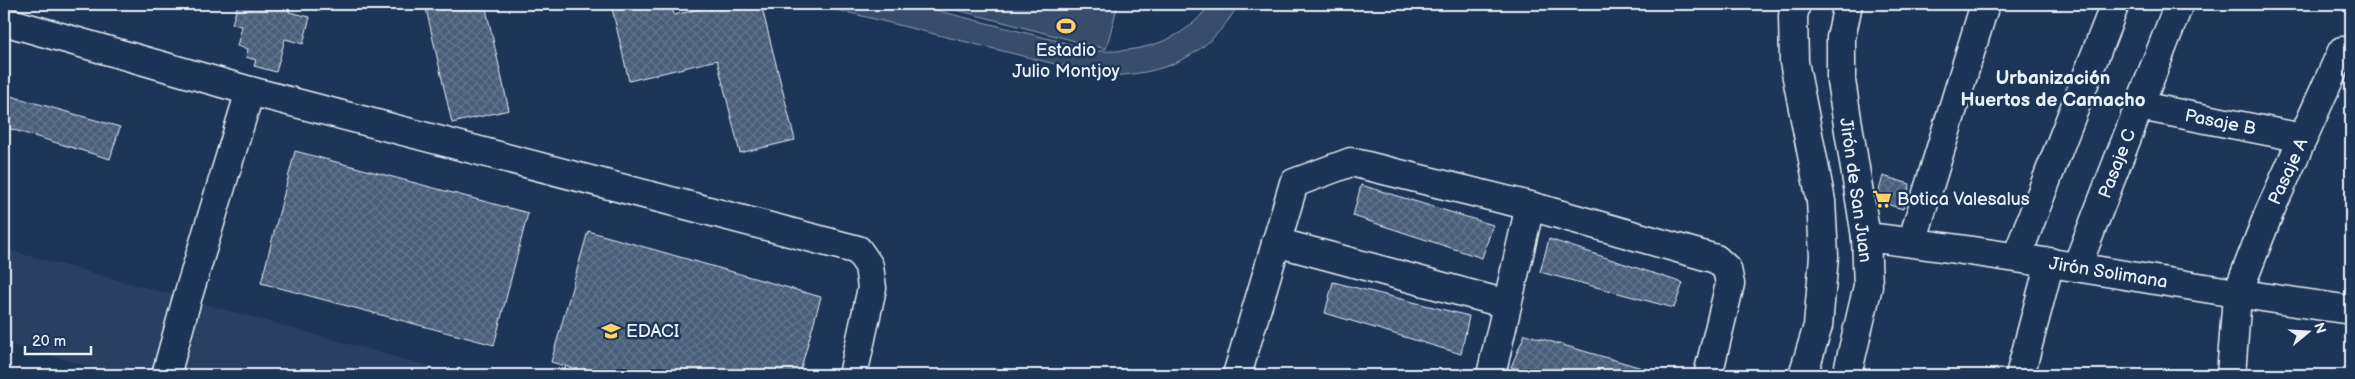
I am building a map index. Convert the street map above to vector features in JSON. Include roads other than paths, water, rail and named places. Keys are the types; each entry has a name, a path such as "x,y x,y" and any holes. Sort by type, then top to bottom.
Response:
{"street":[{"path":"1796,4 1793,16 1794,62 1821,201 1824,256 1818,326 1804,375"},
{"name":"Jirón de San Juan","path":"1847,375 1868,286 1866,237 1841,81 1841,38 1848,4"},
{"path":"2017,256 2115,4"},
{"name":"Pasaje C","path":"2076,266 2179,4"},
{"path":"1912,242 1984,6"},
{"path":"4,21 250,91 858,250 869,266 872,288 853,375"},
{"name":"Pasaje A","path":"2231,375 2237,294 2269,212 2342,50"},
{"path":"166,375 250,91"},
{"name":"Pasaje B","path":"2140,106 2303,138"},
{"path":"1237,375 1294,183 1351,162 1530,206 1716,259 1727,269 1730,284 1708,375"},
{"path":"1491,375 1530,206"},
{"name":"Jirón Solimana","path":"1866,237 2017,256 2237,294 2351,310"},
{"path":"1276,242 1507,304"},
{"path":"2020,375 2050,262"}],"place":[{"name":"Estadio Julio Montjoy","path":"1066,26"},
{"name":"Botica Valesalus","path":"1882,199"},
{"name":"EDACI","path":"611,331"}],"district":[{"name":"Urbanización Huertos de Camacho","path":"2053,88"}]}
